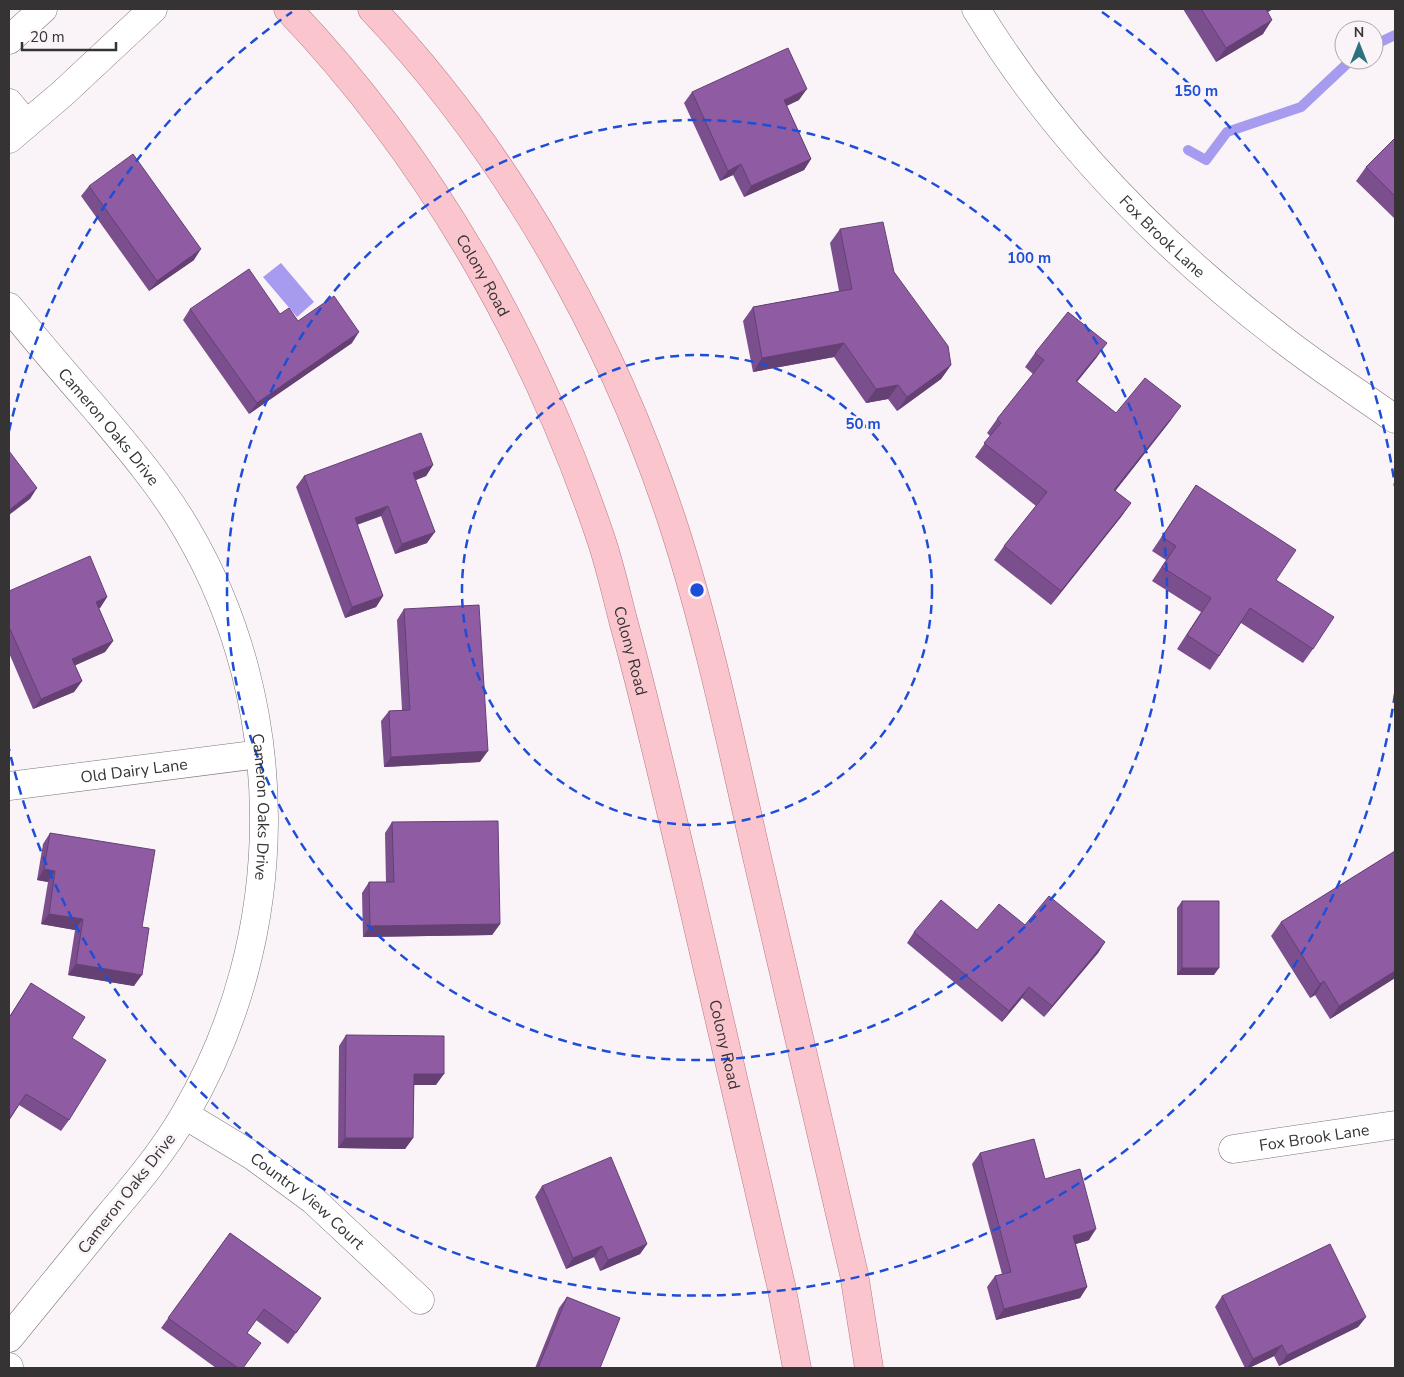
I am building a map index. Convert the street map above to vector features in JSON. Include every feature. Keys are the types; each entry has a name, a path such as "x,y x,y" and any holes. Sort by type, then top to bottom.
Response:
{"main road":[{"name":"Colony Road","path":"288,9 374,109 432,189 483,272 529,359 569,450 602,542 644,694 781,1285 797,1368"},
{"path":"372,9 447,97 505,177 556,261 593,330 642,438 675,530 717,682 854,1274 869,1368"}],"street":[{"path":"9,40 43,9"},
{"path":"9,103 18,132 153,9"},
{"name":"Fox Brook Lane","path":"976,9 1049,113 1116,191 1140,215 1197,270 1282,339 1395,419"},
{"name":"Cameron Oaks Drive","path":"9,308 144,466 189,533 203,558 232,623 251,697 260,754 264,854 256,925 239,994 209,1070 185,1115 153,1162 9,1338"},
{"name":"Old Dairy Lane","path":"9,786 260,754"},
{"name":"Country View Court","path":"185,1115 253,1156 313,1200 420,1300"},
{"name":"Fox Brook Lane","path":"1233,1149 1395,1125"}],"shaded area":[{"path":"281,263 314,302 297,317 263,277"}],"building":[{"path":"1201,9 1266,9 1272,20 1226,48"},
{"path":"788,48 807,89 784,100 811,159 751,186 741,164 728,171 692,92"},
{"path":"1395,138 1395,196 1366,167"},
{"path":"133,154 201,249 157,281 89,186"},
{"path":"883,222 894,272 948,346 951,365 907,397 898,385 876,389 844,343 762,358 753,307 852,289 840,229"},
{"path":"249,269 280,314 289,308 298,321 334,296 359,332 257,403 190,309"},
{"path":"1068,312 1107,343 1076,381 1116,413 1145,378 1181,406 1114,490 1131,503 1061,591 1004,546 1047,492 984,443 1001,423 997,419 1044,360 1035,353"},
{"path":"421,433 433,465 413,473 435,532 402,544 388,506 355,518 383,596 352,607 304,476"},
{"path":"9,451 37,488 9,510"},
{"path":"1196,485 1296,550 1276,580 1334,617 1313,649 1250,608 1219,656 1187,635 1211,598 1162,567 1176,546 1162,537"},
{"path":"90,556 107,597 96,602 113,641 72,659 82,681 41,699 9,630 9,591"},
{"path":"479,605 488,751 391,757 389,711 410,710 404,609"},
{"path":"498,821 500,924 370,926 369,882 394,882 392,822"},
{"path":"50,833 155,850 142,927 149,928 142,975 76,964 83,919 49,914 55,871 44,869"},
{"path":"1395,851 1395,971 1339,1006 1324,981 1320,984 1281,922"},
{"path":"1049,896 1105,942 1052,1006 1029,987 1009,1011 914,932 941,900 977,930 999,904 1025,925"},
{"path":"1182,901 1219,901 1219,968 1182,968"},
{"path":"31,983 85,1017 72,1038 106,1060 69,1120 26,1094 9,1117 9,1018"},
{"path":"346,1035 444,1036 444,1074 414,1074 413,1138 345,1138"},
{"path":"1034,1139 1045,1179 1080,1169 1096,1229 1073,1236 1087,1287 1004,1309 995,1276 1011,1272 980,1153"},
{"path":"611,1157 647,1244 608,1260 602,1246 573,1258 542,1186"},
{"path":"230,1233 321,1298 296,1333 264,1309 247,1333 261,1343 243,1368 238,1368 168,1318"},
{"path":"1330,1244 1366,1317 1287,1355 1282,1345 1253,1359 1222,1296"},
{"path":"567,1297 620,1318 600,1368 538,1368"}],"waterway":[{"path":"1384,40 1395,35"},
{"path":"1188,150 1206,160 1227,132 1301,107 1340,70"}]}
